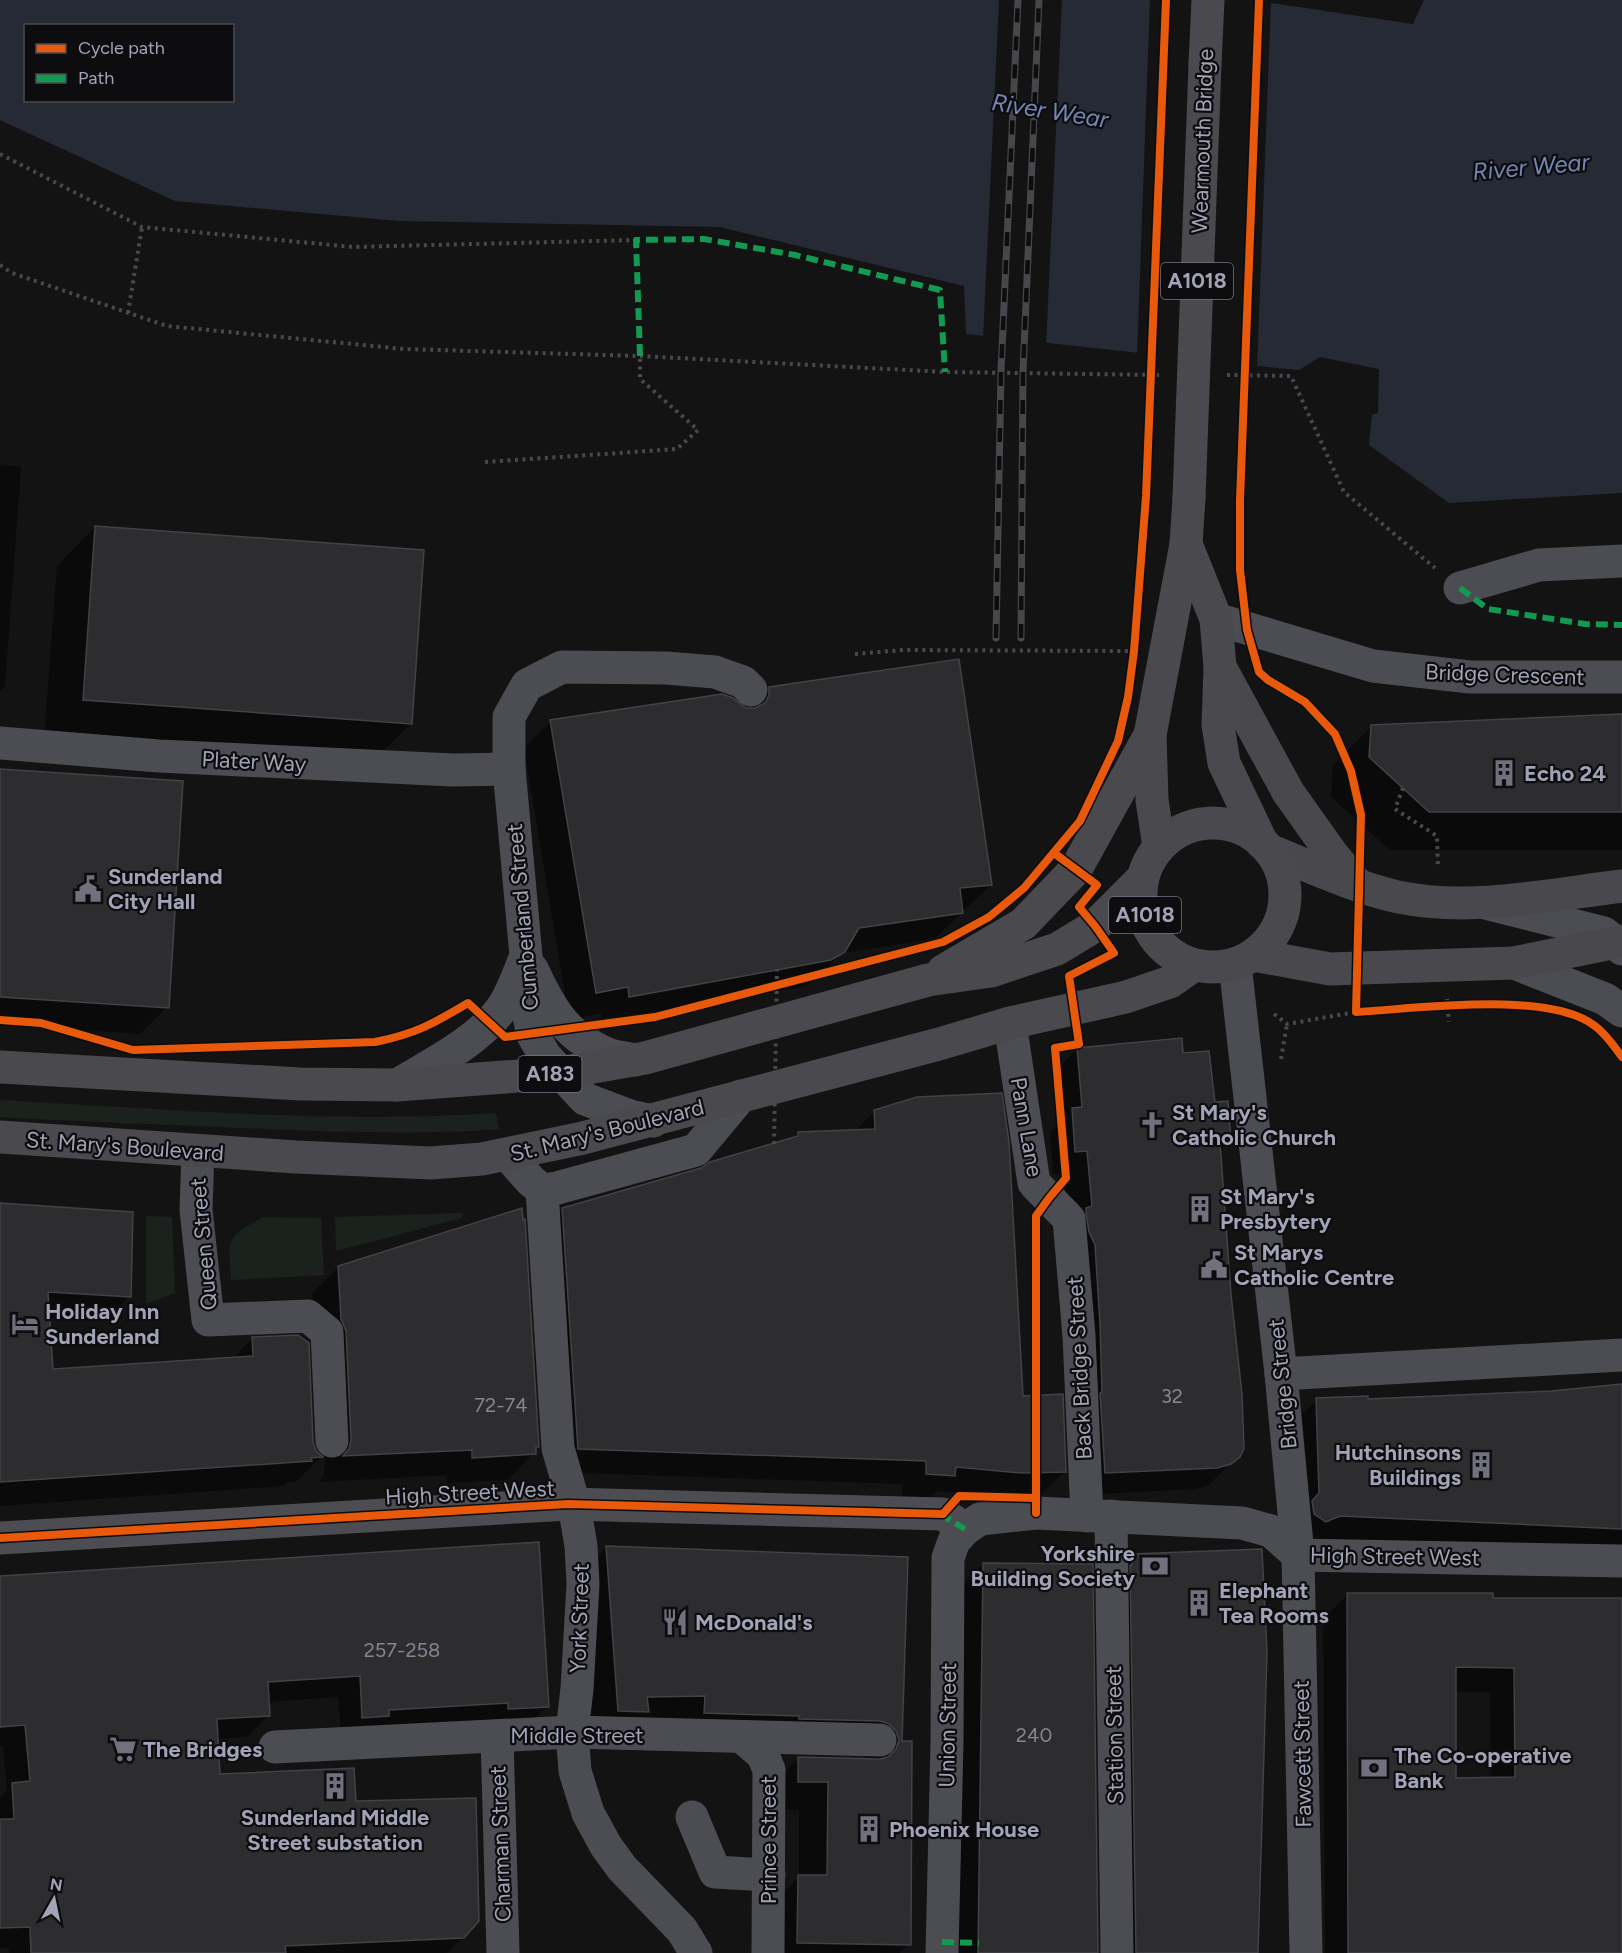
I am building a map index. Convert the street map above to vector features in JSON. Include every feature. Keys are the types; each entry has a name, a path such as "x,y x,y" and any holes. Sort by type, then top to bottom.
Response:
{"highway":[{"name":"Wearmouth Bridge","path":"1186,544 1208,0"},
{"name":"A1018","path":"1186,544 1216,619 1220,667 1218,725 1224,763 1265,846 1281,872 1285,892 1284,909 1271,938 1244,959 1215,968 1194,965 1178,959 1164,949 1153,936 1140,900 1142,879 1159,847 1178,832 1200,824 1215,823 1247,832 1265,846"},
{"name":"A1018","path":"1159,847 1152,800 1150,735 1186,544"},
{"name":"A1018","path":"928,980 1023,924 1062,885 1076,869 1150,735"},
{"name":"A183","path":"0,1067 300,1084 397,1085 559,1073 635,1060 928,980 991,971 1057,949 1095,926 1142,879"},
{"name":"St. Mary's Boulevard","path":"0,1137 198,1151 431,1163 508,1155 653,1121 1010,1023 1126,997 1170,982 1194,965"}],"main road":[{"path":"1220,667 1288,792 1332,854 1358,885"},
{"name":"A1018","path":"1265,846 1358,885 1430,902 1484,903 1622,886"},
{"name":"A1018","path":"1244,959 1330,969 1514,963 1620,944"}],"street":[{"path":"1460,588 1539,565 1622,561"},
{"name":"Bridge Crescent","path":"1216,619 1373,666 1470,677 1622,677"},
{"name":"Cumberland Street","path":"653,1121 630,1116 585,1099 545,1056 533,1035 528,1012 526,956 509,769 509,717 527,685 562,667 663,668 715,672 743,682 736,692"},
{"name":"Plater Way","path":"0,743 171,757 453,770 509,769"},
{"path":"1484,903 1604,933 1620,944"},
{"path":"526,956 548,1004 576,1036 604,1053 635,1060"},
{"path":"397,1085 444,1057 471,1038 488,1022 507,999 526,956"},
{"name":"Bridge Street","path":"1244,959 1298,1554"},
{"path":"1514,963 1605,999 1622,1011"},
{"name":"Pann Lane","path":"1010,1023 1034,1183 1069,1219"},
{"path":"508,1155 542,1190 557,1188 696,1150 741,1096"},
{"name":"Queen Street","path":"198,1151 196,1210 208,1320 308,1316 327,1332 332,1441"},
{"path":"542,1190 558,1448 574,1504"},
{"name":"Back Bridge Street","path":"1069,1219 1079,1336 1099,1516"},
{"path":"1281,1374 1622,1355"},
{"name":"High Street West","path":"0,1538 574,1504 954,1521 1036,1513 1242,1523 1271,1531 1298,1554 1622,1561"},
{"name":"York Street","path":"574,1504 581,1546 583,1584 572,1732 574,1771 588,1814 601,1838 622,1868 682,1930 696,1953"},
{"name":"Station Street","path":"1099,1516 1117,1953"},
{"name":"Union Street","path":"942,1953 948,1558 954,1541 954,1521"},
{"name":"Fawcett Street","path":"1298,1554 1306,1953"},
{"name":"Middle Street","path":"275,1747 572,1732 880,1740"},
{"name":"Charman Street","path":"497,1736 503,1953"},
{"name":"Prince Street","path":"742,1737 763,1755 770,1770 768,1953"},
{"path":"692,1817 715,1872 769,1875"}],"path":[{"path":"0,154 142,227 353,247 636,240"},
{"path":"128,312 142,227"},
{"path":"0,264 12,273 167,326 404,349 640,356 945,372 1160,375"},
{"path":"485,462 677,449 698,430 640,379 640,356"},
{"path":"1151,366 1151,378"},
{"path":"1245,369 1245,381"},
{"path":"1219,375 1291,376 1344,492 1460,588"},
{"path":"1132,663 1135,639"},
{"path":"855,654 903,650 1134,651"},
{"path":"1403,788 1395,809 1437,836 1438,873"},
{"path":"774,1144 777,969"},
{"path":"770,987 782,984"},
{"path":"1447,995 1449,1022"},
{"path":"1356,1012 1357,1003"},
{"path":"1435,1008 1458,1006"},
{"path":"1287,1024 1368,1012"}],"shaded area":[{"path":"0,1100 310,1116 434,1116 496,1113 499,1129 368,1132 30,1119 0,1117"},
{"path":"463,1213 462,1218 336,1251 335,1217"},
{"path":"146,1216 172,1217 175,1293 146,1304"},
{"path":"264,1217 321,1218 324,1275 231,1280 230,1247 232,1240 242,1229"}],"water":[{"name":"River Wear","path":"0,0 1252,0 1413,24 1424,0 1622,0 1622,493 1449,503 1369,445 1372,415 1378,413 1379,369 1320,357 1299,370 966,334 964,286 719,227 399,221 175,201 0,120"}],"pier":[{"path":"999,0 1062,0 1046,346 983,339"},
{"path":"1150,0 1271,0 1257,369 1137,356"}],"building":[{"path":"95,526 424,550 412,724 83,700"},
{"path":"959,659 992,885 960,888 963,913 859,928 845,952 831,960 629,997 628,987 596,993 550,720 722,694 733,698 746,708 755,708 765,703 769,695 769,687"},
{"name":"Echo 24","path":"1622,714 1622,812 1429,812 1369,757 1371,725"},
{"name":"Sunderland City Hall","path":"0,769 183,781 169,1008 0,997"},
{"path":"1182,1038 1183,1053 1209,1051 1215,1102 1228,1101 1231,1141 1220,1142 1231,1294 1242,1394 1244,1449 1240,1457 1231,1464 1217,1468 1105,1473 1095,1245 1089,1232 1086,1214 1086,1208 1092,1206 1087,1151 1075,1152 1072,1108 1082,1107 1077,1048"},
{"path":"1002,1093 1009,1142 1023,1396 1063,1394 1066,1472 1022,1473 956,1467 955,1476 926,1474 926,1461 578,1449 562,1208 701,1168 710,1162 798,1136 798,1132 875,1129 874,1110 917,1097"},
{"path":"0,1203 133,1212 131,1297 48,1292 53,1369 253,1356 252,1337 298,1335 309,1343 313,1442 316,1451 323,1457 311,1458 312,1461 0,1482"},
{"path":"522,1208 523,1220 525,1219 539,1447 536,1447 536,1454 472,1458 472,1450 343,1456 349,1449 351,1440 346,1331 341,1319 338,1266"},
{"path":"1622,1384 1622,1529 1340,1516 1326,1522 1314,1514 1312,1501 1319,1493 1316,1398 1368,1396 1368,1399 1551,1391"},
{"name":"The Bridges","path":"539,1542 549,1707 508,1709 508,1703 389,1710 389,1716 362,1718 360,1676 268,1682 270,1716 217,1719 220,1774 354,1768 356,1801 476,1798 479,1921 464,1938 285,1946 286,1953 31,1953 30,1927 0,1928 0,1819 14,1819 12,1783 30,1781 25,1725 0,1727 0,1576"},
{"path":"606,1546 908,1557 902,1741 912,1741 911,1945 797,1943 798,1875 827,1875 828,1782 798,1782 798,1757 880,1759 888,1757 896,1749 899,1740 896,1731 889,1724 880,1721 704,1713 705,1696 647,1697 649,1712 618,1711"},
{"path":"1262,1549 1267,1652 1258,1953 1136,1953 1130,1565 1132,1565 1132,1554"},
{"path":"983,1563 1093,1564 1098,1953 978,1953"},
{"path":"1347,1593 1493,1593 1493,1598 1622,1598 1622,1953 1348,1953","holes":["1456,1667 1514,1668 1515,1777 1456,1778"]}],"railway":[{"path":"996,638 1001,371 1018,0"},
{"path":"1021,638 1023,372 1039,0"}],"marked path":[{"path":"640,356 636,240 704,239 795,255 940,290 945,372"},
{"path":"1460,588 1488,609 1585,624 1622,625"},
{"path":"940,1514 965,1529"},
{"path":"942,1942 979,1943"}],"cycle path":[{"path":"0,1020 41,1023 133,1050 375,1042 423,1027 468,1003 505,1037 655,1017 943,942 989,917 1024,888 1080,821 1118,741 1128,697 1134,651 1146,496 1166,0"},
{"path":"1259,0 1240,500 1240,570 1247,630 1259,672 1305,702 1335,734 1351,771 1361,815 1356,1012 1480,1004 1547,1008 1574,1015 1595,1026 1622,1057"},
{"path":"1036,1513 1036,1216 1066,1178 1055,1048 1079,1044 1069,976 1114,953 1079,907 1097,885 1054,853"},
{"path":"0,1538 568,1504 943,1514 959,1496 1036,1498"}],"place":[{"name":"Echo 24","path":"1504,773"},
{"name":"Sunderland City Hall","path":"88,889"},
{"name":"St Mary's Catholic Church","path":"1152,1125"},
{"name":"St Mary's Presbytery","path":"1200,1209"},
{"name":"St Marys Catholic Centre","path":"1214,1265"},
{"name":"Holiday Inn Sunderland","path":"25,1324"},
{"name":"Hutchinsons Buildings","path":"1481,1465"},
{"name":"Yorkshire Building Society","path":"1155,1566"},
{"name":"Elephant Tea Rooms","path":"1199,1603"},
{"name":"McDonald's","path":"675,1622"},
{"name":"The Bridges","path":"123,1749"},
{"name":"The Co-operative Bank","path":"1374,1768"},
{"name":"Sunderland Middle Street substation","path":"335,1786"},
{"name":"Phoenix House","path":"869,1829"}]}
